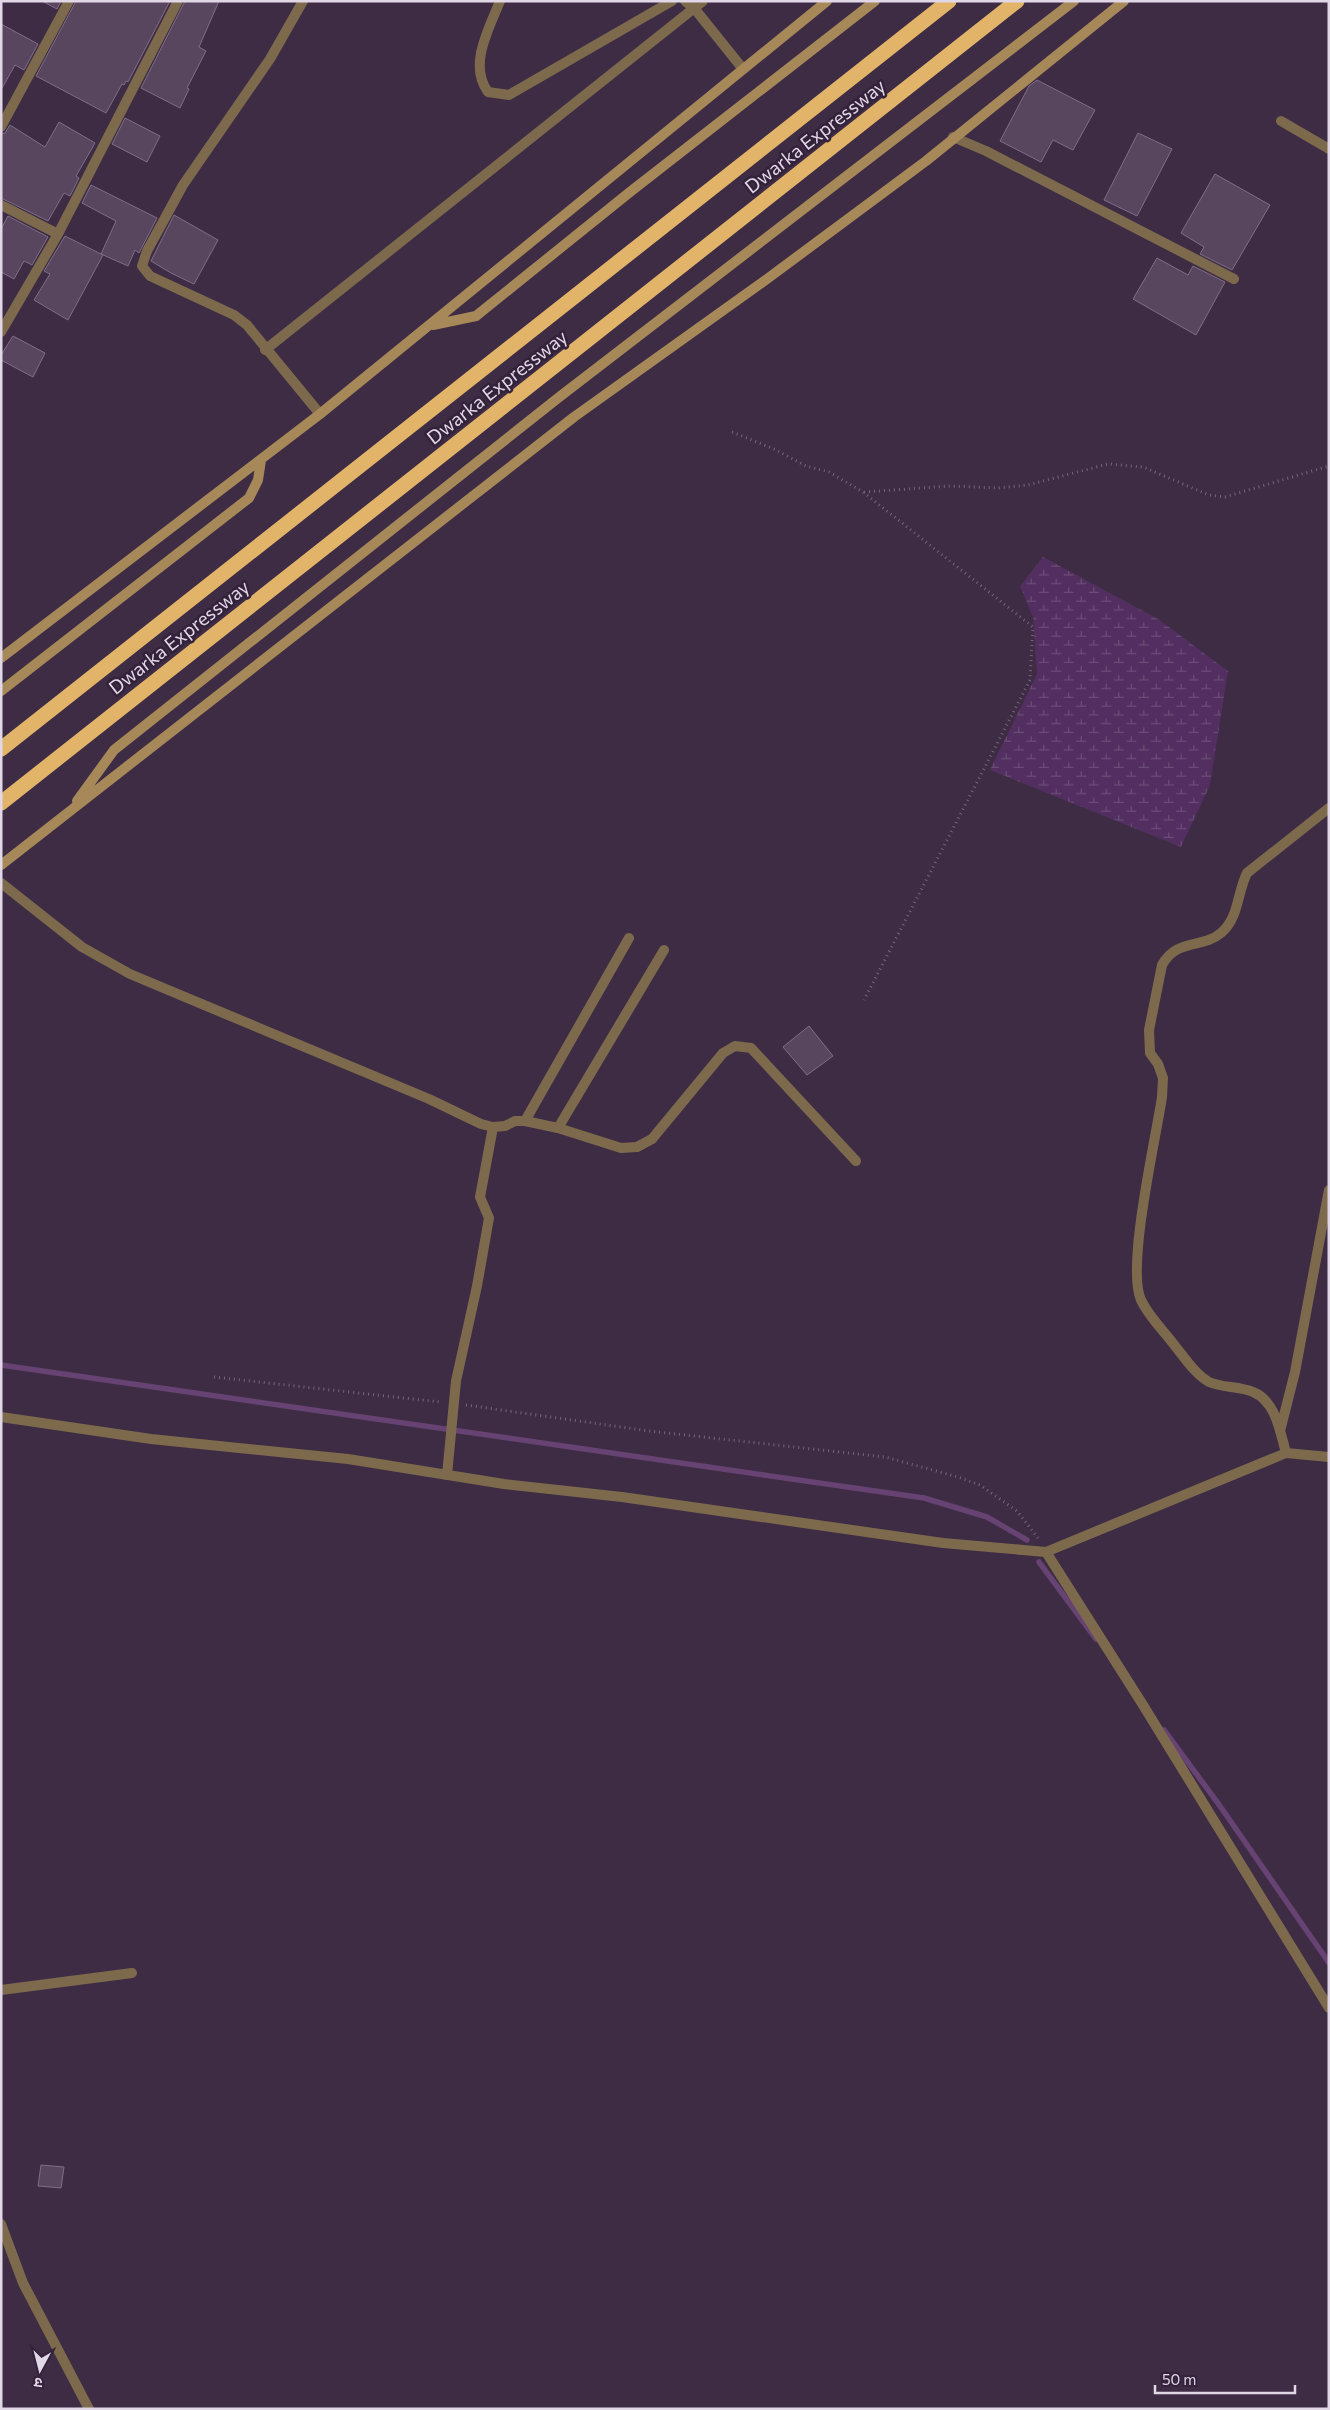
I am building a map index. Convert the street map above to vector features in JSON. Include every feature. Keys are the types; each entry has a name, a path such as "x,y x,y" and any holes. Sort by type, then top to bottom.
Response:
{"highway":[{"name":"Dwarka Expressway","path":"1,749 949,1"},
{"name":"Dwarka Expressway","path":"1,803 1018,1"}],"street":[{"path":"1,128 69,1"},
{"path":"1,332 58,234 178,1"},
{"path":"302,1 270,60 183,186 147,251 142,266 150,276 234,315 251,329 265,350 320,414"},
{"path":"500,1 480,53 479,72 482,84 488,92 508,95 672,1"},
{"path":"685,1 694,8 743,68"},
{"path":"265,350 703,1"},
{"path":"1,658 320,414 827,1"},
{"path":"429,326 476,316 630,192 875,1"},
{"path":"69,812 114,750 558,398 1074,1"},
{"path":"1,865 574,417 775,273 926,161 953,137 1124,1"},
{"path":"1281,120 1329,148"},
{"path":"953,137 986,151 1234,279"},
{"path":"1,205 58,234"},
{"path":"1,691 249,498 258,480 261,460"},
{"path":"1286,1453 1273,1411 1266,1400 1254,1392 1210,1382 1198,1373 1152,1318 1141,1299 1136,1278 1137,1248 1162,1097 1163,1078 1158,1064 1150,1053 1149,1030 1162,965 1166,959 1180,948 1214,939 1222,932 1231,923 1243,882 1248,874 1329,808"},
{"path":"1,883 82,947 130,974 429,1100 470,1120 493,1127 505,1126 515,1121 525,1121 558,1128 621,1148 637,1147 652,1139 724,1052 735,1046 750,1048 856,1161"},
{"path":"525,1121 629,938"},
{"path":"558,1128 664,950"},
{"path":"447,1475 456,1381 477,1286 489,1218 480,1197 493,1127"},
{"path":"1280,1432 1295,1372 1329,1190"},
{"path":"1,1417 152,1439 348,1459 504,1484 622,1497 943,1543 1046,1552 1286,1453 1329,1457"},
{"path":"1046,1552 1143,1705 1329,2008"},
{"path":"1,1990 132,1972"},
{"path":"1,2224 23,2283 88,2409"}],"path":[{"path":"732,432 774,449 806,466 829,472 863,492 1033,627 1030,680 864,1000"},
{"path":"863,492 950,486 998,488 1028,485 1108,464 1143,467 1209,495 1225,497 1329,466"},
{"path":"214,1377 444,1403"},
{"path":"464,1405 649,1431 886,1457 958,1476 980,1485 1017,1511 1037,1536 1046,1552"}],"green space":[{"path":"1043,557 1158,619 1228,671 1210,785 1181,847 990,770 1037,674 1033,617 1020,586"}],"building":[{"path":"42,1 61,1 57,9"},
{"path":"76,1 170,1 128,82 126,81 124,85 122,84 106,113 36,76"},
{"path":"185,1 219,1 199,47 206,51 187,88 189,89 180,108 141,88"},
{"path":"1,24 38,44 24,70 15,65 1,90"},
{"path":"1037,80 1095,110 1073,150 1053,140 1041,162 1000,141 1029,86"},
{"path":"125,118 160,136 147,162 112,144"},
{"path":"59,122 95,143 76,176 79,178 70,196 64,193 48,221 1,198 1,134 5,133 10,125 45,147"},
{"path":"1138,133 1172,149 1137,216 1104,200"},
{"path":"1215,174 1270,205 1232,270 1200,254 1204,247 1181,233"},
{"path":"91,185 157,218 139,253 135,250 128,266 101,254 116,221 82,203"},
{"path":"174,215 218,240 194,284 151,261"},
{"path":"8,216 48,237 32,265 24,261 14,279 1,272 1,229"},
{"path":"65,236 103,255 68,320 34,300 50,274 44,271"},
{"path":"1157,258 1188,275 1193,266 1225,282 1196,335 1133,299"},
{"path":"13,336 45,353 33,377 1,360 1,355"},
{"path":"809,1026 833,1056 807,1075 783,1047"},
{"path":"41,2165 64,2167 61,2188 38,2186"}],"waterway":[{"path":"1,1365 924,1498 987,1517 1027,1540"},
{"path":"1039,1562 1096,1639"},
{"path":"1164,1730 1220,1806 1329,1963"}]}
